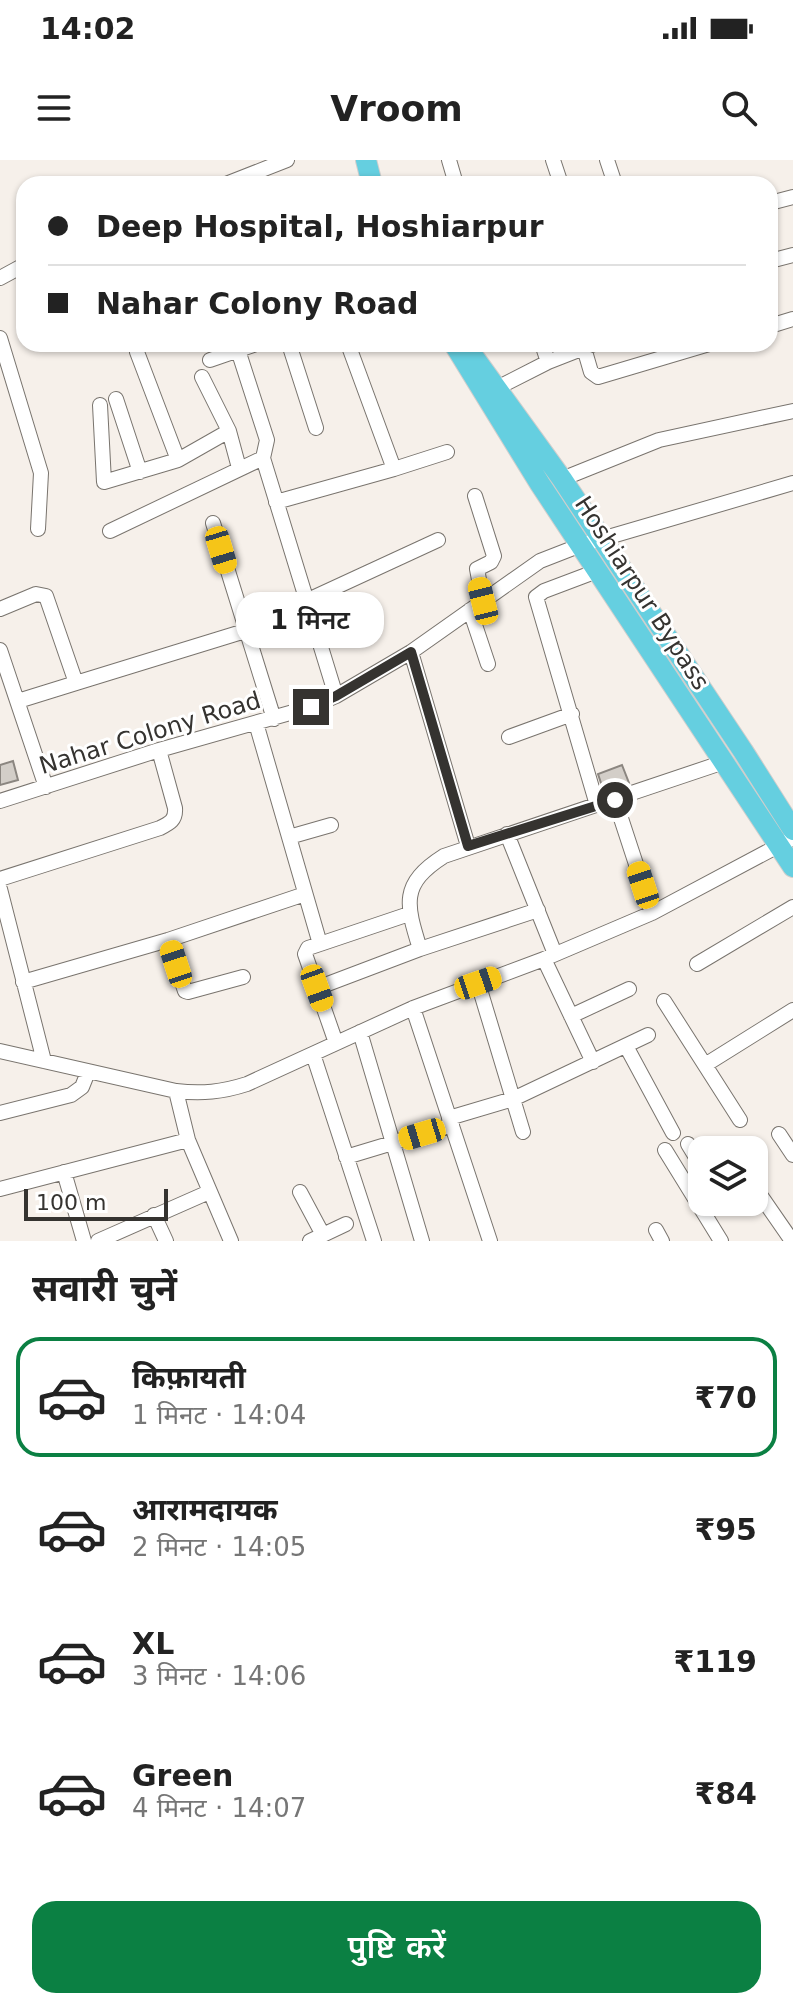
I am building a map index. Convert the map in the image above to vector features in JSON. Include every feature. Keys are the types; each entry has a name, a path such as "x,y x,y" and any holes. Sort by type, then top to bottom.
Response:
{"highway":[{"name":"Hoshiarpur Bypass","path":"459,352 487,400 591,542 597,571 724,762 789,838 793,867"},
{"path":"469,352 562,479 591,542 743,751 789,838"}],"street":[{"path":"246,176 287,160"},
{"path":"0,338 41,473 38,529"},
{"path":"137,352 178,460"},
{"path":"210,360 232,352"},
{"path":"239,352 267,440 263,458 336,696"},
{"path":"292,352 316,428"},
{"path":"351,352 394,469"},
{"path":"545,352 548,362"},
{"path":"497,388 574,352"},
{"path":"589,352 591,372 598,377 682,352"},
{"path":"202,377 229,431 239,468"},
{"path":"116,399 140,472"},
{"path":"100,405 104,482 178,460 229,431"},
{"path":"562,479 659,440 793,411"},
{"path":"276,502 447,452"},
{"path":"110,531 263,458"},
{"name":"Nahar Colony Road","path":"0,801 159,750 274,719 336,696 411,652 530,567 591,542 793,483"},
{"path":"475,496 494,556 491,562 477,569 483,601"},
{"path":"213,523 274,719"},
{"path":"308,600 438,540"},
{"path":"597,571 536,597 597,805"},
{"path":"0,609 36,594 46,596 76,683"},
{"path":"470,610 488,664"},
{"path":"18,701 245,631"},
{"path":"411,652 468,846"},
{"path":"0,653 6,688 18,701 46,787"},
{"path":"509,737 572,714"},
{"path":"256,723 320,944"},
{"path":"0,879 171,822 176,815 175,808 159,750"},
{"path":"420,949 409,914 409,896 423,872 444,856 724,762"},
{"path":"615,800 652,913"},
{"path":"289,837 331,825"},
{"path":"507,834 538,910 571,1016 593,1062"},
{"path":"0,1051 176,1091 203,1095 223,1092 413,1008 652,913 789,838"},
{"path":"0,889 44,1061"},
{"path":"23,982 168,940 305,894"},
{"path":"317,988 420,949 538,910"},
{"path":"697,964 792,910"},
{"path":"336,1043 304,952 308,948 409,914"},
{"path":"168,940 185,991 243,977"},
{"path":"478,983 523,1132"},
{"path":"571,1016 629,989"},
{"path":"664,1001 740,1120"},
{"path":"413,1008 490,1241"},
{"path":"705,1065 793,1010"},
{"path":"360,1032 422,1241"},
{"path":"346,1157 392,1144 513,1099 648,1035"},
{"path":"626,1046 673,1133"},
{"path":"313,1054 374,1241"},
{"path":"0,1113 71,1095 82,1087 88,1072"},
{"path":"176,1091 188,1140 231,1241"},
{"path":"779,1134 793,1155"},
{"path":"0,1189 188,1140"},
{"path":"665,1150 688,1181"},
{"path":"64,1172 84,1241"},
{"path":"98,1241 209,1192"},
{"path":"300,1192 317,1238 346,1224"},
{"path":"768,1206 792,1241"},
{"path":"154,1215 166,1241"},
{"path":"709,1216 721,1241"}],"building":[{"path":"13,761 18,780 0,785 0,765"},
{"path":"622,765 629,783 604,792 598,774"}],"route":[{"path":"311,707 336,696 411,652 468,846 615,800"}]}
